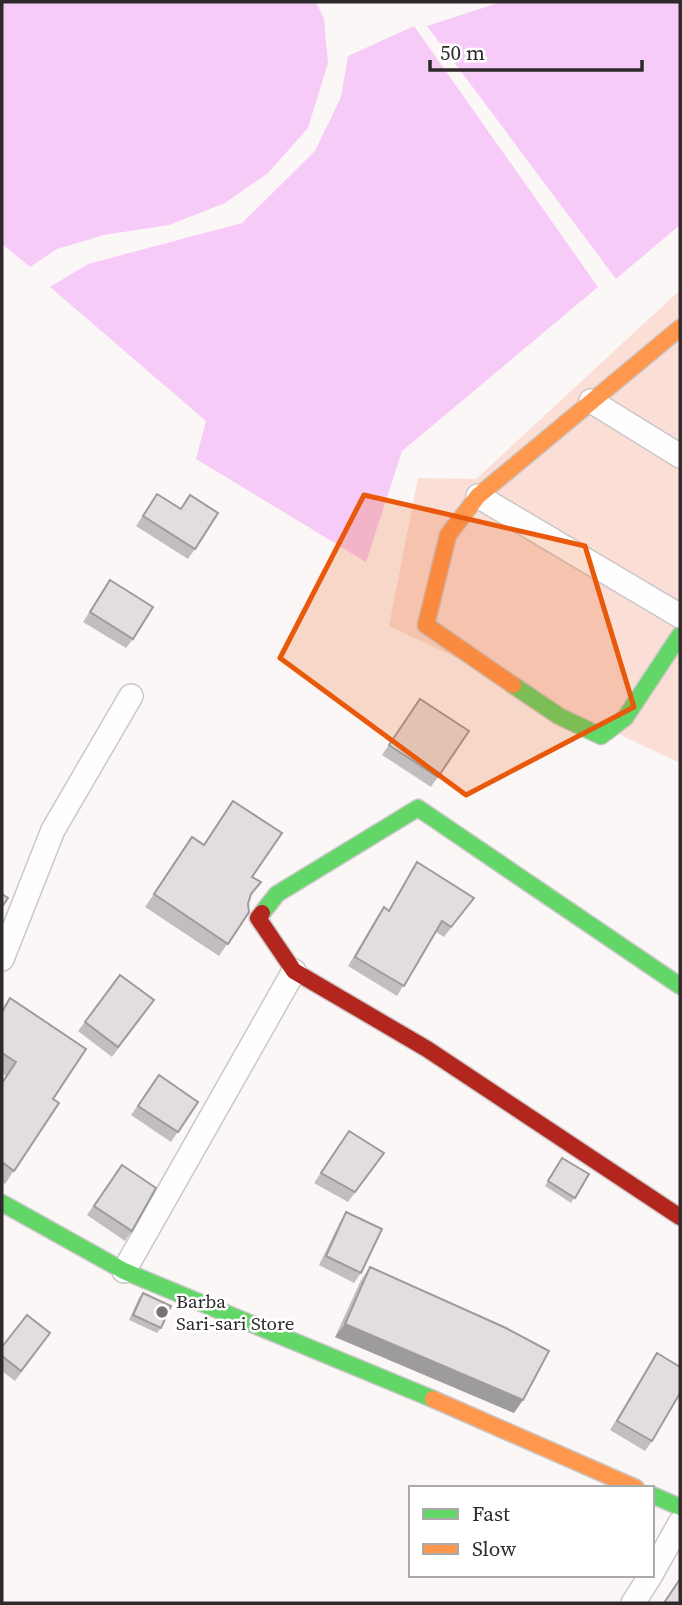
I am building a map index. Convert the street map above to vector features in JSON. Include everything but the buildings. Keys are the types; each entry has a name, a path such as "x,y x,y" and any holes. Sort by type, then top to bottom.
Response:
{"street":[{"path":"680,328 478,496 448,535 426,625 559,716 601,736 625,718 680,635"},
{"path":"591,401 680,456"},
{"path":"478,496 680,616"},
{"path":"2,959 53,830 131,696"},
{"path":"680,986 418,808 277,894 258,918 294,971 427,1049 680,1217"},
{"path":"124,1271 294,971"},
{"path":"2,1203 124,1271 432,1398 631,1486"},
{"path":"654,1496 680,1507"},
{"path":"654,1570 680,1523"},
{"path":"633,1603 650,1577"}],"highlighted area":[{"path":"364,495 585,546 634,707 466,795 280,658"}],"shaded area":[{"path":"2,2 316,2 324,19 328,63 308,128 268,173 225,203 169,225 104,235 57,249 30,267 2,244"},
{"path":"501,2 680,2 680,225 616,279 427,26"},
{"path":"414,26 598,287 402,451 366,562 196,459 206,421 50,287 88,264 242,223 315,151 341,97 348,56"},
{"path":"680,290 680,763 389,626 418,478 476,479"}],"traffic: fast":[{"path":"513,685 559,716 601,736 625,718 680,635"},
{"path":"262,913 277,894 418,808 680,986"},
{"path":"2,1203 124,1271 433,1399"},
{"path":"654,1496 680,1507"}],"traffic: slow":[{"path":"513,685 426,625 448,535 478,496 680,328"},
{"path":"433,1399 631,1486"}],"traffic: jam":[{"path":"262,913 258,918 294,971 427,1049 680,1217"}],"place":[{"name":"Barba Sari-sari Store","path":"162,1312"}]}
